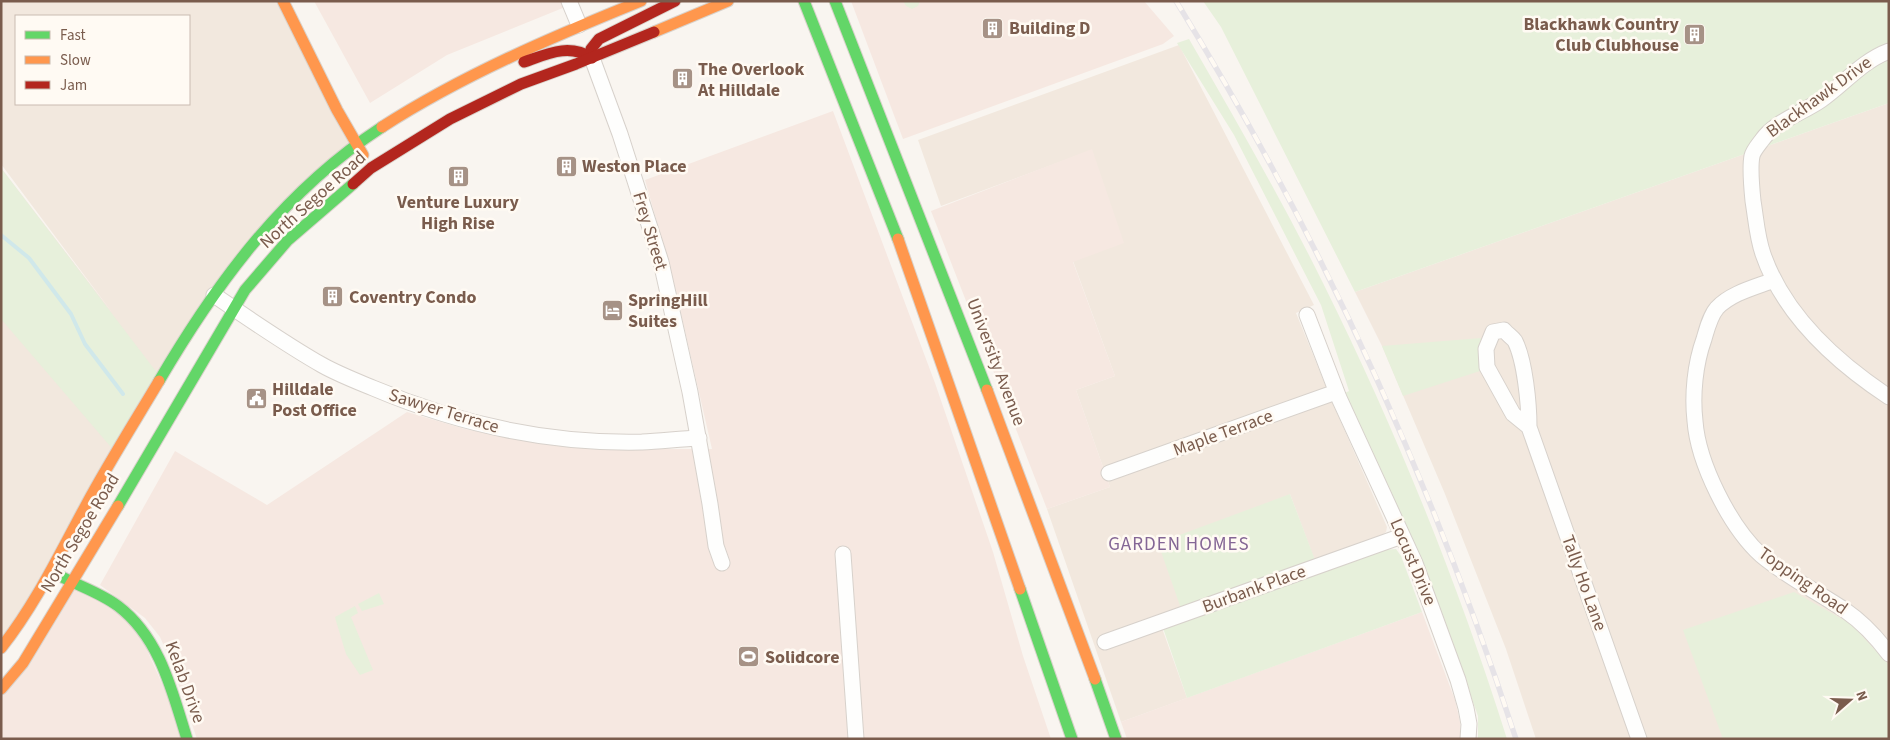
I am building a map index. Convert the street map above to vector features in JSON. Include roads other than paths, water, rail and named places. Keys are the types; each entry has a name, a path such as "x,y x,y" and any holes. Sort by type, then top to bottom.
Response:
{"street":[{"path":"283,1 326,88 371,168"},
{"path":"569,1 579,26"},
{"name":"North Segoe Road","path":"1,648 15,630 51,571 86,505 168,365 239,259 284,207 356,144 410,109 516,54 641,1"},
{"path":"592,58 591,49 599,39 675,1"},
{"name":"North Segoe Road","path":"1,689 23,663 157,441 245,290 288,240 371,168 450,119 521,84 592,58 728,1"},
{"path":"804,1 879,189 925,313 1072,739"},
{"name":"University Avenue","path":"835,1 1031,501 1116,739"},
{"path":"459,84 570,48 584,51 592,58"},
{"name":"Blackhawk Drive","path":"1889,51 1875,56 1821,100 1786,120 1763,138 1752,156 1752,191 1756,226 1763,253 1774,280 1788,303 1820,341 1851,371 1889,397"},
{"name":"Frey Street","path":"592,58 620,134 660,262 699,438 716,546 722,563"},
{"path":"356,144 356,163"},
{"path":"301,229 308,209 313,203"},
{"name":"Topping Road","path":"1774,280 1728,299 1712,315 1700,348 1695,385 1695,422 1702,455 1713,486 1735,525 1760,554 1807,588 1847,612 1889,654"},
{"name":"Sawyer Terrace","path":"214,295 322,365 404,401 448,416 511,431 556,437 642,442 699,438"},
{"name":"Locust Drive","path":"1307,315 1336,392 1415,563 1458,680 1470,724 1468,739"},
{"name":"Tally Ho Lane","path":"1529,427 1513,414 1488,367 1486,348 1493,332 1504,330 1514,340 1520,356 1525,383 1529,427 1639,739"},
{"name":"Maple Terrace","path":"1110,473 1336,392"},
{"name":"Burbank Place","path":"1105,642 1402,536"},
{"path":"843,554 856,739"},
{"name":"Kelab Drive","path":"51,571 116,605 133,619 153,644 163,663 187,739"}],"waterway":[{"path":"1,235 29,258 71,314 85,344 123,394"}],"railway":[{"path":"1176,1 1278,178 1368,360 1409,452 1447,546 1483,642 1516,739"}],"place":[{"name":"Building D","path":"993,28"},
{"name":"Blackhawk Country Club Clubhouse","path":"1695,34"},
{"name":"The Overlook At Hilldale","path":"682,79"},
{"name":"Weston Place","path":"566,166"},
{"name":"Venture Luxury High Rise","path":"458,177"},
{"name":"Coventry Condo","path":"333,297"},
{"name":"SpringHill Suites","path":"612,310"},
{"name":"Hilldale Post Office","path":"256,399"},
{"name":"Solidcore","path":"749,657"}],"district":[{"name":"GARDEN HOMES","path":"1179,544"}]}
